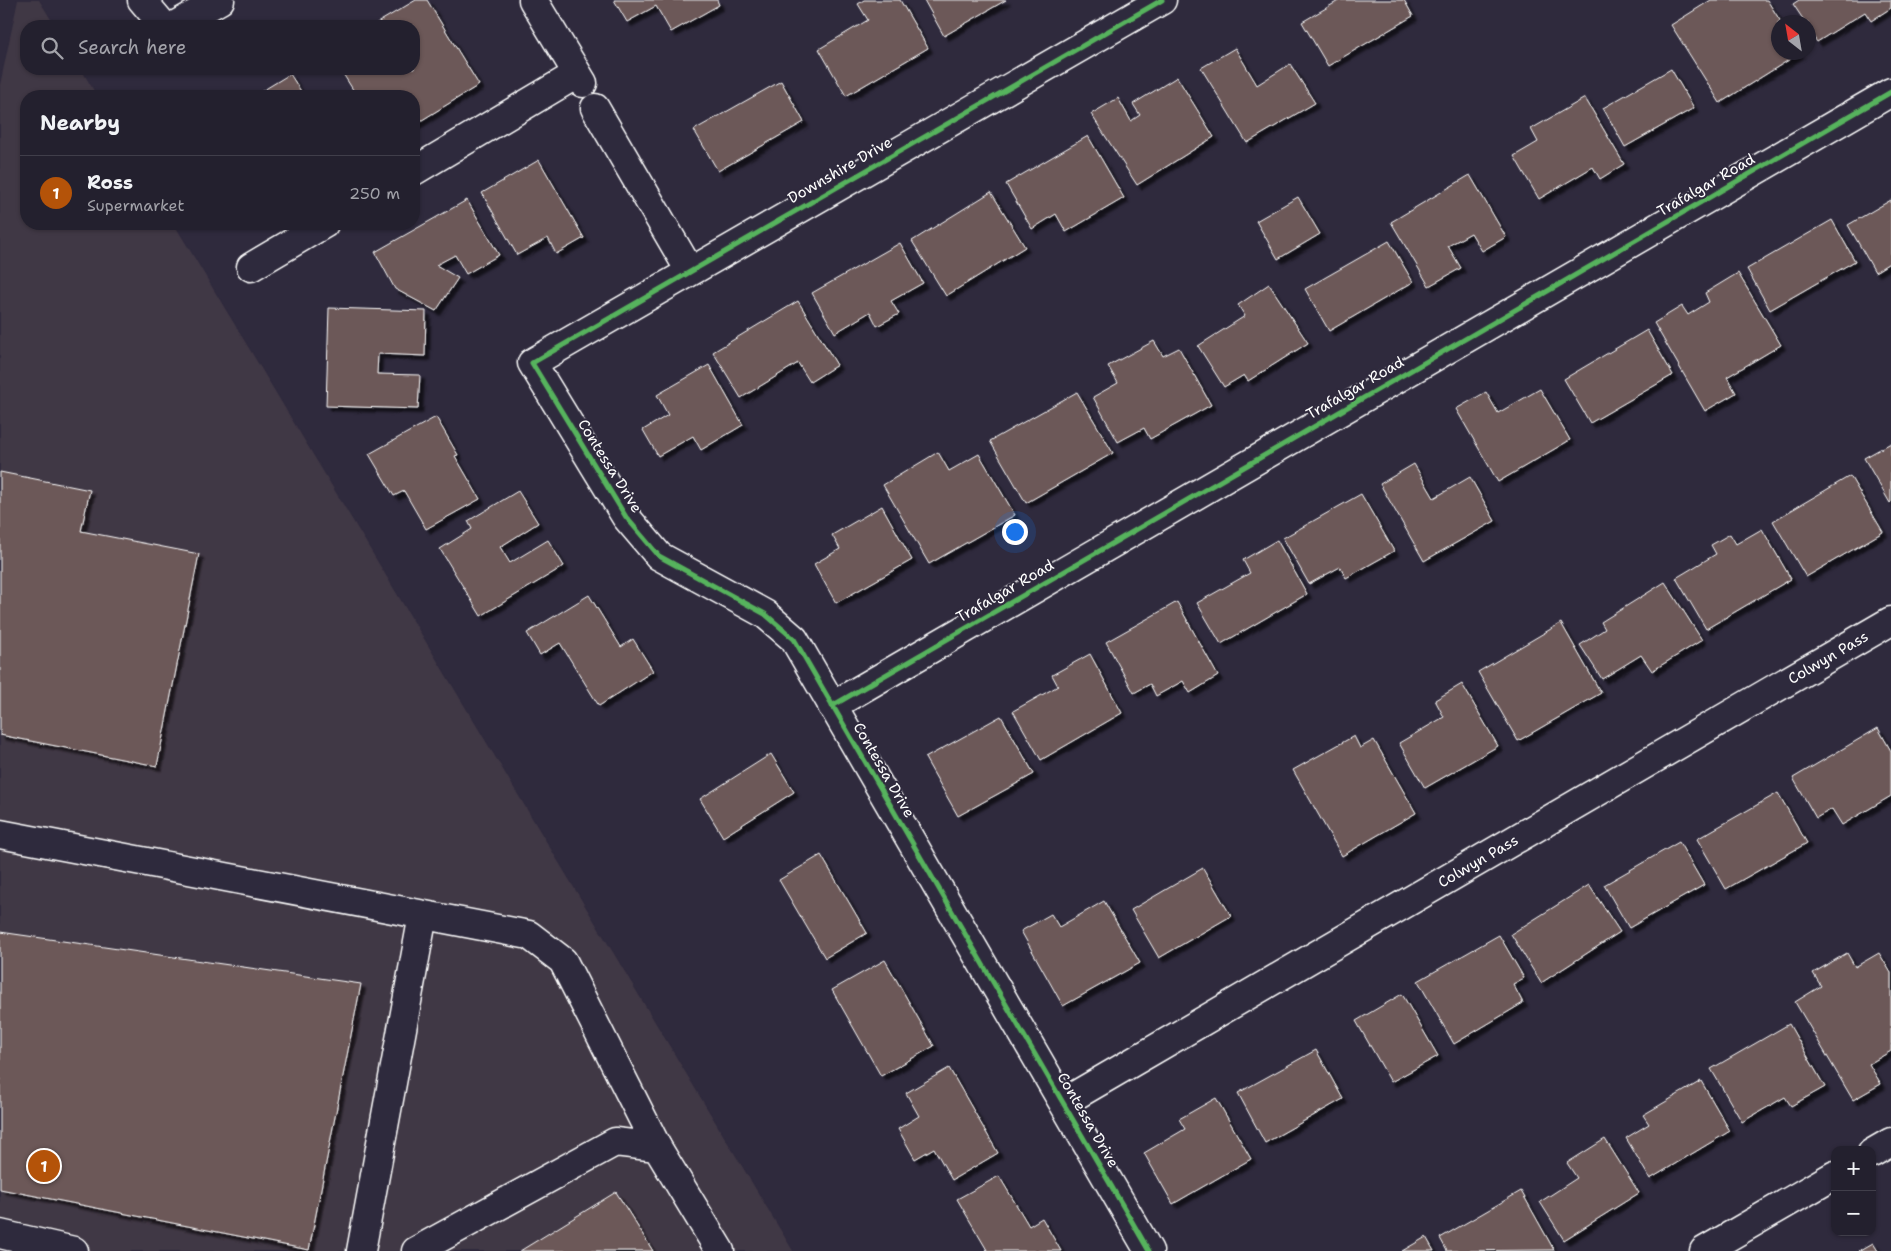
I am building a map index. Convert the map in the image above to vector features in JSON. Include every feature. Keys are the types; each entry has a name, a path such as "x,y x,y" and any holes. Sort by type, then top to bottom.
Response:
{"street":[{"path":"142,0 159,20"},
{"path":"185,20 220,0"},
{"path":"420,167 580,79 533,0"},
{"name":"Downshire Drive","path":"532,363 1162,0"},
{"name":"Trafalgar Road","path":"832,706 1891,92"},
{"path":"595,108 690,271"},
{"path":"251,267 314,230"},
{"name":"Contessa Drive","path":"532,363 626,517 659,556 765,614 794,639 1149,1251"},
{"name":"Colwyn Pass","path":"1064,1102 1891,621"},
{"path":"0,834 529,935 563,960 657,1147 720,1251"},
{"path":"361,1251 423,915"},
{"path":"416,1251 615,1142 657,1147"},
{"path":"1876,1151 1891,1142"},
{"path":"1704,1251 1831,1177"},
{"path":"0,1234 74,1251"}],"shaded area":[{"path":"18,0 39,0 51,20 20,20 20,75 85,75 93,90 20,90 20,230 178,230 793,1251 0,1251 0,85"}],"building":[{"path":"416,0 427,0 479,85 420,121 420,90 353,90 344,75 420,75 420,20 382,20"},
{"path":"614,0 717,0 719,5 671,32 656,6 627,22"},
{"path":"864,0 900,0 928,48 846,96 819,49 868,20 858,4"},
{"path":"924,0 1006,0 944,36"},
{"path":"1340,0 1404,0 1413,16 1328,66 1302,22"},
{"path":"1711,0 1767,0 1777,15 1771,15 1771,60 1789,60 1720,103 1671,25"},
{"path":"1799,0 1891,0 1891,8 1871,21 1865,12 1817,42 1816,15 1800,15 1793,4"},
{"path":"1235,48 1257,85 1290,64 1315,103 1247,143 1201,68"},
{"path":"1671,69 1694,108 1625,147 1603,108"},
{"path":"291,75 300,90 264,90"},
{"path":"1177,77 1214,137 1137,185 1091,114 1118,98 1131,121 1140,115 1133,104"},
{"path":"781,81 804,122 718,171 694,130"},
{"path":"1585,98 1624,164 1600,179 1593,167 1539,199 1514,156 1538,142 1531,129"},
{"path":"1088,136 1124,198 1066,232 1056,214 1032,229 1006,184"},
{"path":"539,160 584,238 556,254 548,238 517,255 482,193"},
{"path":"1470,175 1506,237 1482,251 1471,233 1448,246 1461,268 1429,286 1391,222"},
{"path":"991,192 1025,247 946,296 912,241"},
{"path":"1298,197 1320,234 1278,259 1256,221"},
{"path":"467,200 499,255 466,274 455,255 436,265 458,278 436,311 395,289 375,252 414,230 420,230 420,227"},
{"path":"1891,200 1891,262 1875,272 1848,225"},
{"path":"1832,220 1855,261 1770,310 1747,269"},
{"path":"1389,241 1413,282 1329,331 1305,289"},
{"path":"900,243 923,283 891,301 899,314 877,326 870,312 835,333 812,293"},
{"path":"1738,273 1781,345 1727,377 1736,393 1705,411 1654,323 1682,306 1688,315 1709,302 1705,293"},
{"path":"1269,284 1308,343 1248,381 1244,375 1224,387 1198,346 1245,316 1238,305"},
{"path":"798,301 837,365 810,382 798,363 741,398 713,352"},
{"path":"329,308 426,311 425,356 378,354 377,374 420,375 418,409 326,406"},
{"path":"1647,330 1673,375 1590,423 1564,379"},
{"path":"1154,341 1163,356 1179,348 1211,405 1150,439 1144,428 1118,442 1093,397 1118,383 1108,366"},
{"path":"709,365 743,425 701,450 693,436 658,456 643,430 668,415 657,395"},
{"path":"1540,389 1570,440 1498,482 1456,409 1486,392 1498,413"},
{"path":"1077,392 1113,453 1026,503 990,441"},
{"path":"436,417 458,455 455,456 480,499 426,529 404,491 394,496 369,454"},
{"path":"1891,443 1891,502 1890,503 1864,458"},
{"path":"938,452 949,471 979,454 1015,515 929,564 883,485"},
{"path":"1414,464 1434,498 1470,477 1495,521 1424,561 1380,484"},
{"path":"0,472 90,490 81,531 199,554 157,766 0,735"},
{"path":"1850,476 1883,532 1806,577 1773,521"},
{"path":"518,491 538,523 500,547 510,563 548,540 564,566 481,616 440,549 472,529 468,521"},
{"path":"1361,494 1394,551 1346,578 1340,567 1309,584 1283,538"},
{"path":"882,506 912,560 836,603 814,564 840,549 832,535"},
{"path":"1762,529 1791,579 1706,629 1676,578 1716,554 1711,545 1730,534 1736,544"},
{"path":"1277,540 1307,594 1221,644 1197,603 1250,573 1243,560"},
{"path":"1665,582 1702,640 1652,671 1641,655 1602,679 1580,645 1605,629 1601,622"},
{"path":"589,595 621,647 633,639 653,671 599,706 560,643 540,655 527,633"},
{"path":"1177,602 1218,676 1190,693 1183,681 1156,696 1150,684 1134,693 1106,642"},
{"path":"1561,623 1601,693 1518,741 1478,672"},
{"path":"1090,654 1122,713 1041,760 1013,711 1058,686 1052,675"},
{"path":"1462,684 1498,746 1425,788 1399,743 1444,717 1435,700"},
{"path":"1001,716 1034,774 958,816 925,758"},
{"path":"1878,728 1891,751 1891,796 1842,825 1832,809 1816,818 1793,778"},
{"path":"1354,736 1360,748 1374,740 1416,813 1342,856 1293,770"},
{"path":"771,754 794,792 723,837 700,799"},
{"path":"1778,793 1807,843 1726,889 1697,839"},
{"path":"1679,842 1704,885 1629,928 1604,885"},
{"path":"821,855 867,933 825,958 779,880"},
{"path":"1203,868 1231,916 1159,958 1131,910"},
{"path":"1589,885 1620,932 1541,983 1511,934"},
{"path":"1104,901 1140,963 1063,1006 1021,931 1051,914 1059,927"},
{"path":"0,932 361,984 309,1250 0,1189"},
{"path":"1499,935 1524,978 1513,984 1523,1003 1454,1044 1418,981"},
{"path":"1847,953 1855,967 1879,953 1891,973 1891,1051 1869,1064 1881,1084 1853,1100 1795,1002 1821,986 1813,973"},
{"path":"885,960 934,1046 881,1076 832,990"},
{"path":"1402,994 1438,1056 1391,1082 1356,1021"},
{"path":"1789,1024 1825,1087 1791,1106 1785,1097 1742,1122 1711,1069"},
{"path":"1316,1050 1343,1099 1265,1143 1238,1093"},
{"path":"949,1068 998,1153 952,1180 934,1148 915,1159 898,1129 919,1116 906,1093"},
{"path":"1701,1081 1730,1131 1650,1179 1626,1138 1649,1124 1643,1115"},
{"path":"1216,1098 1251,1159 1173,1204 1144,1153 1185,1129 1179,1119"},
{"path":"1605,1139 1639,1193 1564,1240 1540,1202 1577,1178 1567,1163"},
{"path":"999,1176 1029,1226 1042,1218 1061,1251 986,1251 957,1199"},
{"path":"1521,1191 1554,1250 1447,1251 1440,1238"},
{"path":"616,1192 653,1251 520,1251"},
{"path":"1426,1237 1434,1251 1402,1251"},
{"path":"1873,1243 1878,1251 1859,1251"}],"cycle path":[{"path":"1149,1251 794,639 765,614 659,556 626,517 532,363 1162,0"},
{"path":"832,706 1891,92"}],"place":[{"name":"Ross","path":"44,1166"}]}
